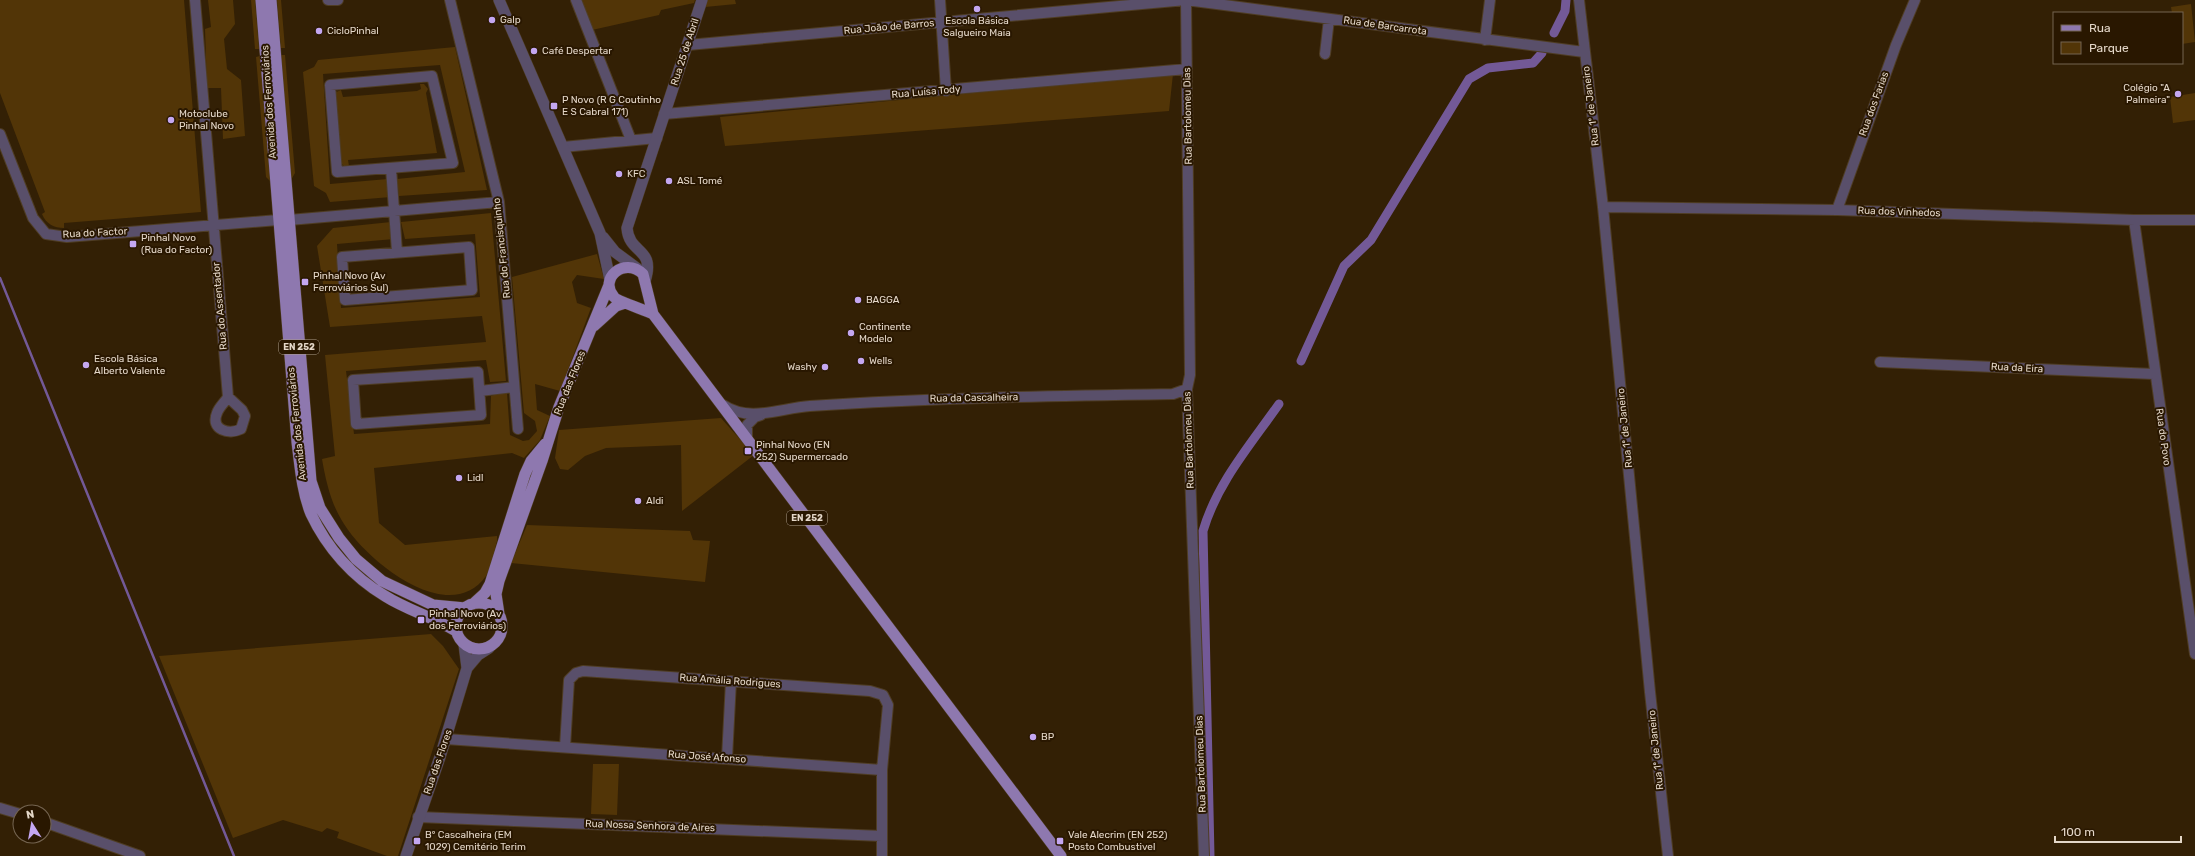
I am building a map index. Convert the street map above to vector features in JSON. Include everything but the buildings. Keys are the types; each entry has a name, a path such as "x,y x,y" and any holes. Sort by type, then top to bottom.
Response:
{"main road":[{"name":"Avenida dos Ferroviários","path":"261,0 311,481 320,508 339,538 352,554 382,581 433,605 469,606"},
{"name":"Avenida dos Ferroviários","path":"271,0 297,442 302,482 311,513 329,545 358,577 401,605 436,619 456,631"},
{"path":"610,282 616,270 632,267 638,270"},
{"name":"EN 252","path":"638,270 646,284 653,314 1061,856"},
{"name":"EN 252","path":"610,282 614,297 653,314"},
{"name":"Rua das Flores","path":"499,614 496,602 496,589 559,407 610,282"},
{"path":"593,326 616,306 636,301 643,295 646,284"},
{"name":"Rua das Flores","path":"469,606 485,593 490,584 525,474 531,461 548,440"},
{"name":"EN 252","path":"469,606 490,605 499,614"},
{"path":"456,631 457,618 469,606"},
{"path":"464,644 476,650 489,648 499,639 502,633 502,620 499,614"},
{"name":"EN 252","path":"456,631 464,644"}],"street":[{"name":"Rua do Assentador","path":"195,0 228,398"},
{"path":"328,0 338,0"},
{"name":"Rua do Francisquinho","path":"450,0 499,202 518,429"},
{"name":"EN 252","path":"499,0 600,233 610,282"},
{"path":"576,0 631,140"},
{"name":"Rua 25 de Abril","path":"646,284 650,267 648,260 631,242 627,228 702,0"},
{"path":"940,0 946,90"},
{"name":"Rua João de Barros","path":"688,45 1186,0"},
{"name":"Rua de Barcarrota","path":"1186,0 1584,52"},
{"name":"Rua Bartolomeu Dias","path":"1186,0 1190,375 1187,389 1204,856"},
{"path":"1485,40 1490,0"},
{"name":"Rua 1º de Janeiro","path":"1579,0 1603,207 1650,692 1668,856"},
{"name":"Rua dos Farias","path":"1837,210 1896,46 1915,0"},
{"path":"1325,54 1329,19"},
{"name":"Rua Luísa Tody","path":"664,114 1187,69"},
{"path":"432,76 453,162 391,168 337,172 330,85 432,76"},
{"name":"Rua do Factor","path":"0,134 34,218 46,234 67,237 499,202"},
{"path":"563,147 657,138"},
{"path":"391,168 397,252"},
{"name":"Rua dos Vinhedos","path":"1603,207 1837,210 2134,220 2195,220"},
{"name":"Rua do Povo","path":"2134,220 2154,374 2195,654"},
{"name":"EN 252","path":"600,233 615,252 638,270"},
{"path":"469,247 472,290 345,300 342,257 397,252 469,247"},
{"name":"Rua da Eira","path":"1880,362 2154,374"},
{"path":"478,372 480,391 481,415 356,424 353,380 478,372"},
{"path":"480,391 514,387"},
{"name":"Rua da Cascalheira","path":"720,403 737,413 762,414 802,407 910,399 1173,394 1187,389"},
{"name":"Rua da Cascalheira","path":"748,439 747,425 755,417 762,414"},
{"path":"464,644 467,668"},
{"path":"467,668 478,655 489,648"},
{"name":"Rua das Flores","path":"406,856 418,817 446,739 467,668"},
{"name":"Rua Amália Rodrigues","path":"565,747 569,680 576,673 583,671 870,691 883,695 888,705 882,770"},
{"path":"727,758 731,681"},
{"name":"Rua José Afonso","path":"446,739 882,770"},
{"path":"882,770 882,856"},
{"path":"0,808 12,812"},
{"name":"Rua Nossa Senhora de Aires","path":"418,817 882,836"},
{"path":"52,825 140,856"}],"green space":[{"path":"0,0 184,0 201,212 64,223 64,228 48,223 42,214 45,212 0,93"},
{"path":"208,0 233,0 235,24 224,39 227,69 241,80 245,136 223,139 221,88 207,88 205,29 211,27"},
{"path":"251,0 255,0 259,49 255,49"},
{"path":"277,0 281,0 285,48 281,48"},
{"path":"582,0 695,0 694,3 661,10 659,15 592,30"},
{"path":"707,0 735,0 736,4 705,7"},
{"path":"2191,4 2195,42 2183,44 2183,12 2172,12 2171,7"},
{"path":"455,47 487,190 399,196 397,179 465,172 440,65 323,74 330,184 388,179 391,197 330,202 326,193 314,186 303,72 314,67 318,60"},
{"path":"281,55 285,55 295,173 291,180"},
{"path":"260,56 270,181 266,177 256,57"},
{"path":"1173,74 1169,111 725,146 720,117"},
{"path":"420,84 424,84 428,89 426,93 437,153 348,160 349,166 344,166 340,162 334,93 341,90 343,97 417,91 421,89"},
{"path":"2195,93 2195,120 2173,123 2170,97"},
{"path":"491,213 506,381 490,382 486,360 346,371 354,434 490,424 491,396 505,391 507,393 510,435 523,441 529,440 537,431 535,421 524,413 512,277 597,254 604,279 577,275 572,282 577,303 591,308 560,391 535,384 537,410 550,416 540,440 524,458 512,453 374,468 379,523 405,545 497,536 493,559 486,576 470,590 451,595 431,592 410,583 389,570 355,539 339,516 330,493 322,459 335,456 325,355 486,342 482,316 330,327 317,246 333,228 391,222 394,239 337,244 341,308 480,297 475,234 405,239 401,222"},
{"path":"721,418 754,455 682,511 681,445 606,448 585,456 568,470 560,469 555,458 559,430"},
{"path":"527,525 690,531 693,540 710,541 705,582 511,563"},
{"path":"431,634 443,646 459,669 398,856 387,856 337,838 339,832 327,828 322,832 283,820 233,838 159,656"},
{"path":"593,764 619,764 617,815 591,814"}],"waterway":[{"path":"1554,33 1565,11 1566,0"},
{"path":"1301,361 1344,266 1371,240 1469,79 1488,68 1533,63 1542,53"},
{"path":"0,278 234,856"},
{"path":"1210,856 1203,531 1209,513 1226,480 1246,449 1279,404"}],"place":[{"name":"Escola Básica Salgueiro Maia","path":"977,9"},
{"name":"Galp","path":"492,20"},
{"name":"CicloPinhal","path":"319,31"},
{"name":"Café Despertar","path":"534,51"},
{"name":"Colégio \"A Palmeira\"","path":"2178,94"},
{"name":"P Novo (R G Coutinho E S Cabral 171)","path":"554,106"},
{"name":"Motoclube Pinhal Novo","path":"171,120"},
{"name":"KFC","path":"619,174"},
{"name":"ASL Tomé","path":"669,181"},
{"name":"Pinhal Novo (Rua do Factor)","path":"133,244"},
{"name":"Pinhal Novo (Av Ferroviários Sul)","path":"305,282"},
{"name":"BAGGA","path":"858,300"},
{"name":"Continente Modelo","path":"851,333"},
{"name":"Wells","path":"861,361"},
{"name":"Escola Básica Alberto Valente","path":"86,365"},
{"name":"Washy","path":"825,367"},
{"name":"Pinhal Novo (EN 252) Supermercado","path":"748,451"},
{"name":"Lidl","path":"459,478"},
{"name":"Aldi","path":"638,501"},
{"name":"Pinhal Novo (Av dos Ferroviários)","path":"421,620"},
{"name":"BP","path":"1033,737"},
{"name":"Bº Cascalheira (EM 1029) Cemitério Terim","path":"417,841"},
{"name":"Vale Alecrim (EN 252) Posto Combustivel","path":"1060,841"}]}
